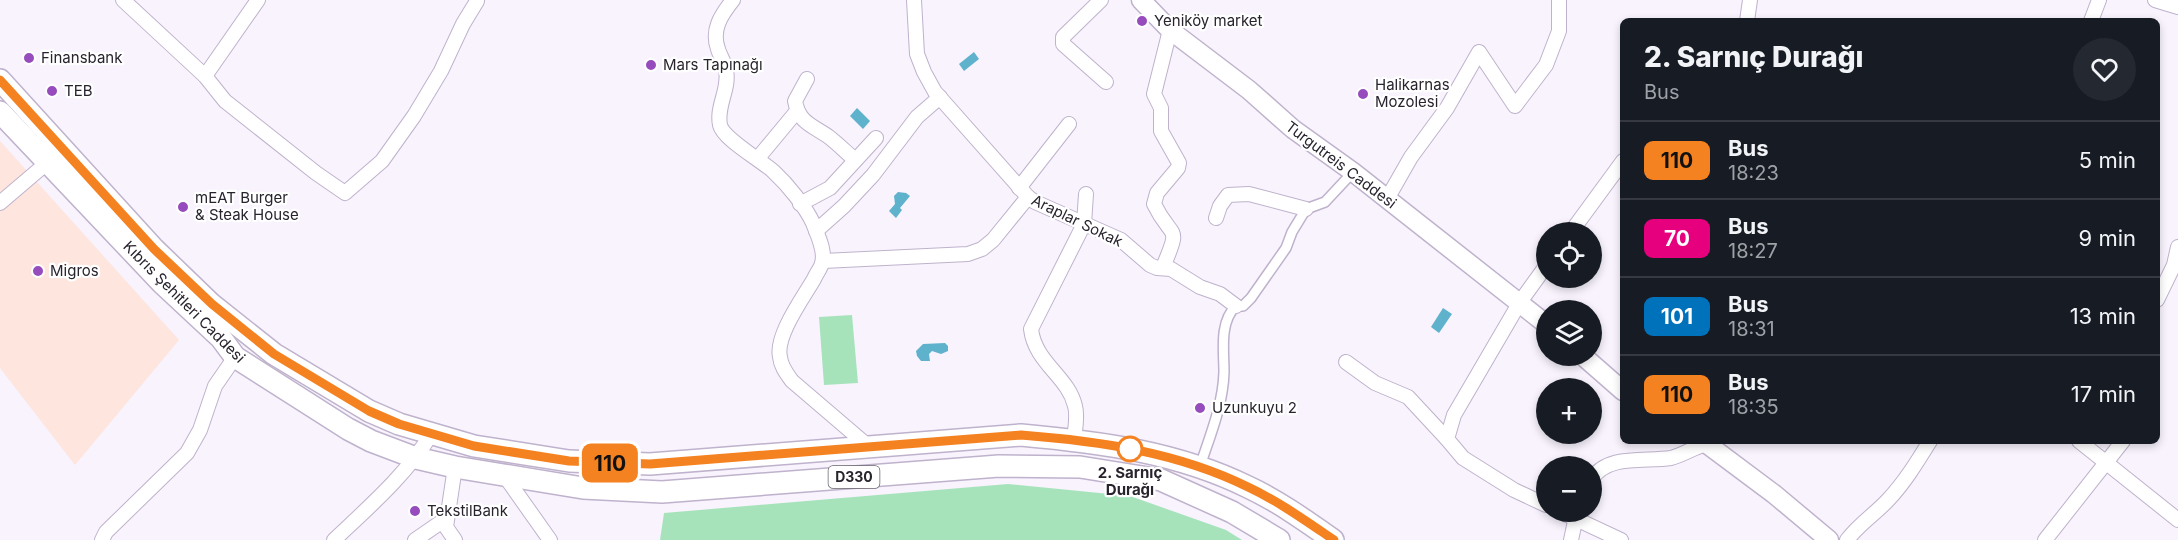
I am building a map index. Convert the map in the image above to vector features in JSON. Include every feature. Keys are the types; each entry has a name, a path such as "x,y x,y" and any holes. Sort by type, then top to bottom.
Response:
{"highway":[{"name":"Kıbrıs Şehitleri Caddesi","path":"0,80 154,249 212,304 274,354 369,411 399,424 474,446 569,461 650,464 1021,435 1074,440 1160,454 1200,466 1248,487 1289,510 1334,540"},
{"name":"Kıbrıs Şehitleri Caddesi","path":"0,112 162,283 220,338 235,357 348,429 371,441 416,458 455,467 583,488 662,492 999,466 1080,467 1161,480 1232,512 1279,540"}],"main road":[{"name":"Turgutreis Caddesi","path":"1141,0 1170,30 1249,90 1293,129 1353,172 1536,316"},
{"path":"1594,366 1620,388"},
{"path":"1706,444 1774,494 1829,540"}],"street":[{"path":"123,0 205,76 225,101 345,193 382,160 414,116 441,72 475,0"},
{"path":"205,76 258,0"},
{"path":"733,0 718,19 715,40 726,70 720,124 723,132 732,142 758,158 776,174 800,204 816,231 823,261 780,340 779,355 783,369 792,381 868,446"},
{"name":"Araplar Sokak","path":"914,0 917,54 924,72 940,97 1024,193 1121,240 1150,264 1157,268 1171,269 1200,287 1220,294 1236,306"},
{"path":"1101,0 1063,37 1063,44 1106,82"},
{"path":"1387,199 1411,157 1447,108 1479,52 1515,106 1546,66 1559,32 1560,0"},
{"path":"1747,18 1750,0"},
{"path":"2092,18 2099,0"},
{"path":"2155,0 2178,7"},
{"path":"1163,267 1175,239 1174,232 1154,204 1157,194 1178,168 1179,163 1161,131 1161,108 1154,94 1170,30"},
{"path":"807,79 795,101 797,111 802,118 854,159"},
{"path":"816,231 873,175 917,117 940,97"},
{"path":"758,158 797,111"},
{"path":"823,261 968,254 982,249 993,240 1069,124"},
{"path":"800,204 830,188 854,159 876,138"},
{"path":"0,203 48,162"},
{"path":"1578,222 1620,164"},
{"path":"1216,218 1220,206 1228,195 1249,194 1306,209 1325,202 1353,172"},
{"path":"1074,440 1076,408 1070,392 1038,353 1032,342 1031,329 1084,224 1086,194"},
{"path":"1200,466 1219,409 1224,375 1224,336 1230,312 1236,306 1243,306 1251,298 1286,248 1292,232 1306,209"},
{"path":"2160,294 2174,266 2178,247"},
{"path":"1447,439 1454,415 1520,302 1536,280"},
{"path":"102,540 106,532 187,453 200,430 215,386 235,357"},
{"path":"1346,362 1375,383 1408,397 1463,458 1514,490 1536,500"},
{"path":"335,540 397,481 416,458 432,433"},
{"path":"1602,468 1609,464 1673,457 1703,444"},
{"path":"1847,540 1858,525 1893,494 1910,473 1928,444"},
{"path":"2083,444 2178,520"},
{"path":"2045,540 2121,444"},
{"path":"455,467 446,527 455,540"},
{"path":"504,475 550,540"},
{"path":"415,540 447,518"},
{"path":"1571,540 1575,522"},
{"path":"1589,522 1622,540"}],"shaded area":[{"path":"0,141 179,340 75,465 0,368"}],"green space":[{"path":"852,315 858,383 824,385 819,317"},
{"path":"1008,484 1130,496 1226,530 1242,540 660,540 664,513"}],"water":[{"path":"974,52 979,59 964,71 959,64"},
{"path":"857,108 870,121 863,129 850,116"},
{"path":"898,192 910,196 900,208 902,210 896,218 889,211 895,204 894,196"},
{"path":"1443,308 1452,314 1439,333 1431,327"},
{"path":"945,343 948,351 941,354 932,351 929,354 930,361 921,361 917,356 916,351 923,344"}],"bus line":[{"name":"110","path":"0,80 154,249 212,304 274,354 369,411 399,424 474,446 569,461 650,464 1021,435 1074,440 1160,454 1200,466 1248,487 1289,510 1334,540"}],"place":[{"name":"Yeniköy market","path":"1142,21"},
{"name":"Finansbank","path":"29,58"},
{"name":"Mars Tapınağı","path":"651,65"},
{"name":"TEB","path":"52,91"},
{"name":"Halikarnas Mozolesi","path":"1363,94"},
{"name":"mEAT Burger & Steak House","path":"183,207"},
{"name":"Migros","path":"38,271"},
{"name":"Uzunkuyu 2","path":"1200,408"},
{"name":"2. Sarnıç Durağı","path":"1130,449"},
{"name":"TekstilBank","path":"415,511"}]}
